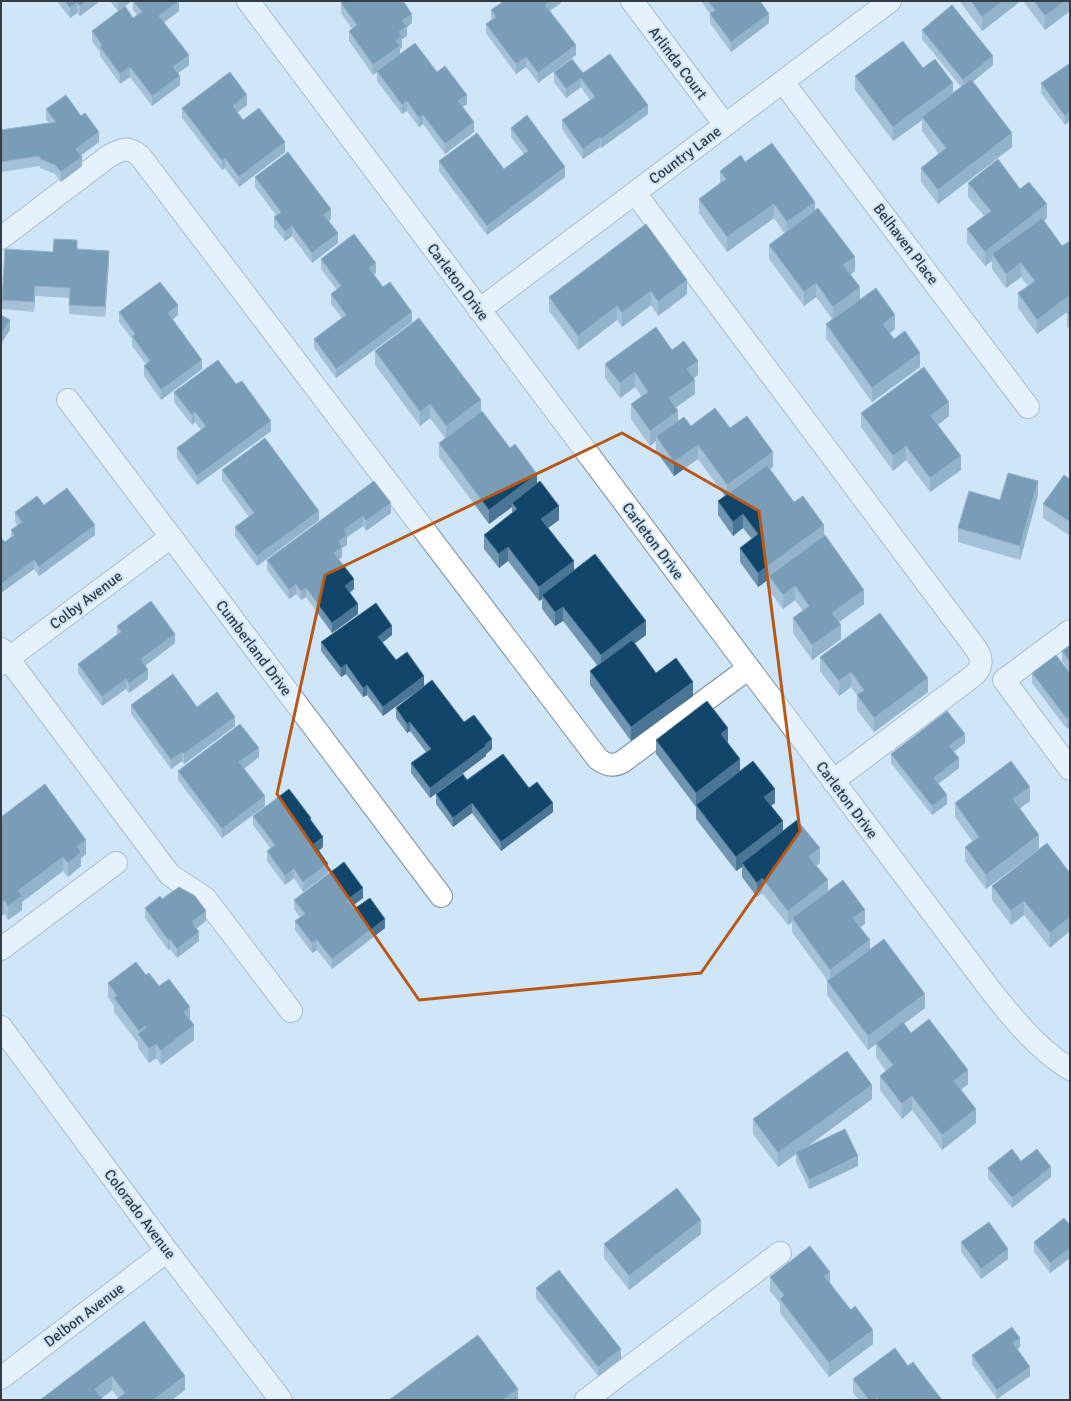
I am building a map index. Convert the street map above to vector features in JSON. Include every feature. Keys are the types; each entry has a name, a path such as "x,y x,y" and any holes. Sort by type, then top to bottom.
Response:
{"street":[{"name":"Carleton Drive","path":"248,1 1009,1014 1035,1042 1070,1069"},
{"name":"Arlinda Court","path":"632,1 725,125"},
{"name":"Country Lane","path":"480,310 890,1"},
{"name":"Belhaven Place","path":"783,82 1028,407"},
{"path":"1,238 109,156 127,149 134,151 140,156 598,759 604,763 616,765 622,762 748,668"},
{"path":"635,193 981,657 982,664 973,676 833,780"},
{"name":"Cumberland Drive","path":"68,400 441,896"},
{"name":"Colby Avenue","path":"3,657 171,537"},
{"path":"1070,631 1004,680 1070,769"},
{"path":"3,657 170,876 205,898 291,1011"},
{"path":"1,949 116,863"},
{"name":"Colorado Avenue","path":"1,1027 167,1252 281,1400"},
{"name":"Delbon Avenue","path":"1,1378 167,1252"},
{"path":"586,1400 780,1253"}],"highlighted area":[{"path":"622,433 759,511 800,831 701,973 419,1000 277,794 325,575"}],"building":[{"path":"65,1 87,1 80,6 77,3 70,8"},
{"path":"133,1 179,1 159,16 189,55 173,67 180,76 152,96 130,67 120,74 100,47 102,45 92,31 125,6 133,18 142,12"},
{"path":"343,1 403,1 412,14 402,21 407,26 399,32 402,37 396,41 400,46 373,65 349,31 357,25 341,3"},
{"path":"504,1 550,1 545,5 576,45 538,73 526,57 516,64 486,24 496,17 491,10"},
{"path":"708,1 760,1 769,14 731,42 710,14 715,10"},
{"path":"971,1 1003,1 982,17"},
{"path":"1034,1 1065,1 1045,16"},
{"path":"952,5 993,56 963,80 922,30"},
{"path":"903,41 923,68 935,59 953,83 893,127 855,76"},
{"path":"415,43 437,72 445,66 467,95 458,101 474,122 445,144 423,115 419,118 407,101 402,105 377,71"},
{"path":"610,54 648,105 601,139 600,137 583,149 562,120 595,97 581,78 566,89 554,72 572,59 583,73"},
{"path":"1069,64 1070,112 1065,116 1041,83"},
{"path":"230,72 247,95 233,106 243,120 259,108 285,142 239,177 225,158 222,161 182,108"},
{"path":"971,79 1012,133 938,190 921,168 946,148 922,117"},
{"path":"66,95 81,116 85,113 99,132 76,149 82,157 61,172 55,165 40,159 40,156 1,162 1,130 56,122 46,109"},
{"path":"527,115 565,167 487,226 439,161 477,133 504,169 528,151 511,128"},
{"path":"772,143 815,202 787,222 774,204 727,237 699,199 726,179 720,171 741,155 745,162"},
{"path":"288,152 331,209 324,215 338,233 312,253 292,226 285,232 274,217 281,212 255,177"},
{"path":"998,159 1020,189 1029,182 1047,204 985,252 967,229 991,211 968,183"},
{"path":"818,208 855,257 843,265 860,287 833,307 816,283 804,292 769,245"},
{"path":"1042,218 1062,246 1070,241 1070,295 1037,320 1018,293 1035,281 1021,263 1006,274 992,254"},
{"path":"646,224 687,280 658,302 651,291 622,313 617,306 578,336 549,297"},
{"path":"354,234 376,263 369,268 383,287 390,282 412,312 336,369 314,339 346,315 331,294 341,286 321,259"},
{"path":"54,239 77,240 77,249 109,251 105,307 69,305 70,288 35,286 34,302 2,300 5,249 53,252"},
{"path":"160,282 178,305 168,313 202,360 161,390 144,366 150,361 132,336 135,334 119,312"},
{"path":"876,288 895,315 883,324 894,339 905,331 920,353 872,388 826,324"},
{"path":"1,315 10,320 1,335"},
{"path":"419,318 481,400 446,426 430,404 420,412 375,351"},
{"path":"656,327 672,350 684,341 698,361 687,369 695,380 669,398 678,411 650,431 631,404 648,392 635,372 620,383 605,364"},
{"path":"218,360 236,384 242,381 271,421 197,476 177,448 206,426 195,412 192,415 174,392"},
{"path":"924,367 949,402 931,416 961,456 930,478 906,446 893,456 861,413"},
{"path":"715,408 730,428 747,416 773,452 727,485 698,445 674,462 656,436 684,417 691,426"},
{"path":"482,411 510,448 515,444 537,474 489,510 439,443"},
{"path":"265,438 319,511 257,556 235,527 254,513 222,470"},
{"path":"767,465 794,502 803,496 824,525 758,573 740,548 758,534 743,514 733,522 718,501"},
{"path":"1008,473 1038,481 1020,546 958,528 969,491 1000,500"},
{"path":"1064,475 1070,479 1070,522 1043,504"},
{"path":"374,481 391,503 366,521 363,516 344,530 347,535 339,541 342,547 334,553 354,579 345,586 358,604 332,623 306,588 301,591 296,584 289,590 267,560"},
{"path":"540,481 559,506 541,519 574,561 539,587 508,547 499,554 484,535 517,509 512,503"},
{"path":"67,488 95,525 39,567 34,560 1,584 1,538 5,542 14,535 11,530 22,522 15,512 37,496 44,505"},
{"path":"825,535 864,590 832,613 841,625 812,645 793,618 809,606 795,586 783,595 769,576"},
{"path":"595,554 646,621 601,655 563,607 555,612 542,595"},
{"path":"151,601 175,634 141,659 148,670 129,684 126,679 102,697 78,664 121,632 117,626"},
{"path":"376,603 392,626 378,637 396,660 407,652 424,676 383,707 367,685 363,688 346,664 341,668 321,642"},
{"path":"880,613 928,678 874,718 857,695 864,690 851,672 839,681 820,657"},
{"path":"632,640 656,673 676,658 693,682 631,727 590,671"},
{"path":"1070,645 1070,662 1062,651"},
{"path":"1056,655 1070,673 1070,717 1067,719 1032,673"},
{"path":"173,674 197,707 217,692 235,717 184,754 182,752 171,760 131,705"},
{"path":"432,680 464,722 474,715 492,739 485,745 486,746 430,788 411,763 431,749 410,722 407,724 396,708"},
{"path":"707,701 728,728 721,734 740,759 696,793 656,740"},
{"path":"947,711 965,734 949,746 959,758 934,778 947,795 932,806 891,754"},
{"path":"240,724 259,748 239,762 265,796 222,829 178,771"},
{"path":"503,754 529,788 537,782 553,803 501,842 472,803 453,818 436,794 463,774 467,780"},
{"path":"753,761 775,789 764,797 783,821 736,857 696,805"},
{"path":"1011,761 1030,787 1013,799 1039,835 986,875 965,847 979,837 955,803"},
{"path":"45,784 86,840 77,847 81,852 68,863 63,857 18,891 22,896 8,906 4,900 1,903 1,817"},
{"path":"289,789 323,837 314,844 328,864 303,882 294,869 285,876 267,851 275,845 253,816"},
{"path":"797,820 820,848 809,857 828,880 788,911 762,878 757,883 742,863"},
{"path":"1047,843 1070,873 1070,917 1050,933 1024,901 1011,911 992,886"},
{"path":"344,862 363,888 347,900 354,909 370,898 385,919 332,959 317,940 312,943 295,921 305,914 294,900"},
{"path":"843,880 865,910 853,918 870,940 830,970 792,918"},
{"path":"179,887 195,896 206,911 192,922 199,932 177,949 170,939 168,940 145,908 160,896 162,899"},
{"path":"884,939 925,994 868,1036 827,981"},
{"path":"136,962 146,975 149,973 159,986 169,979 190,1007 184,1012 194,1025 161,1051 156,1044 149,1049 138,1034 146,1028 145,1026 139,1031 114,998 117,996 108,983"},
{"path":"929,1019 968,1070 954,1081 976,1109 942,1135 912,1096 902,1104 880,1076 893,1065 876,1043 903,1022 911,1033"},
{"path":"847,1051 872,1085 778,1153 753,1119"},
{"path":"845,1129 858,1156 809,1180 796,1152"},
{"path":"1012,1149 1021,1161 1037,1149 1051,1167 1012,1198 988,1168"},
{"path":"677,1188 701,1220 629,1276 604,1244"},
{"path":"1064,1218 1070,1225 1070,1248 1050,1263 1034,1242"},
{"path":"989,1222 1008,1249 981,1269 961,1242"},
{"path":"810,1246 830,1272 824,1276 851,1310 855,1306 873,1330 829,1363 780,1299 784,1295 770,1277"},
{"path":"559,1270 621,1349 598,1367 536,1288"},
{"path":"144,1321 185,1376 153,1400 116,1400 125,1393 112,1376 95,1389 103,1400 40,1400"},
{"path":"1012,1327 1020,1338 1013,1343 1030,1367 997,1390 972,1355"},
{"path":"478,1335 518,1389 503,1400 389,1400"},
{"path":"895,1348 908,1366 913,1362 942,1400 879,1400 877,1398 875,1400 869,1400 853,1379"}]}
